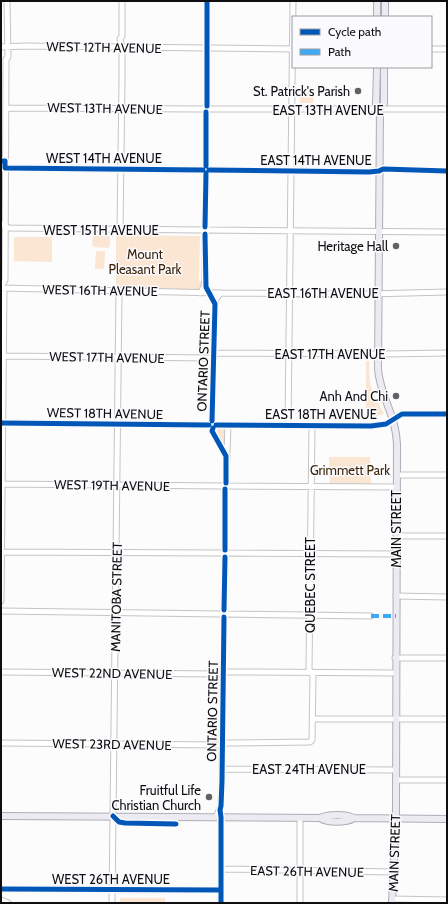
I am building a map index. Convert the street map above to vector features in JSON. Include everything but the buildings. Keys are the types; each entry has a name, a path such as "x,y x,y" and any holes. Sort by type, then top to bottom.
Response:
{"main road":[{"path":"377,1 377,16"},
{"path":"385,1 385,16"},
{"name":"MAIN STREET","path":"377,68 376,104 380,110"},
{"name":"MAIN STREET","path":"384,68 384,104 380,110 378,354 380,382 394,419 397,438 395,673 396,780 392,901"},
{"path":"1,816 320,818 325,821 349,821 354,818 447,819"}],"street":[{"path":"1,601 2,356 4,288 3,225 5,168 3,161 7,1"},
{"path":"120,230 122,47 120,42 122,36 122,1"},
{"name":"ONTARIO STREET","path":"200,293 204,287 205,279 207,1"},
{"path":"293,1 293,16"},
{"name":"WEST 12TH AVENUE","path":"1,47 292,49"},
{"path":"432,49 447,49"},
{"path":"288,426 292,68"},
{"name":"WEST 13TH AVENUE","path":"4,111 122,108 206,109"},
{"name":"EAST 13TH AVENUE","path":"206,109 447,110"},
{"name":"WEST 14TH AVENUE","path":"5,168 206,170"},
{"name":"EAST 14TH AVENUE","path":"206,170 379,171"},
{"path":"406,170 447,171"},
{"name":"WEST 15TH AVENUE","path":"3,225 9,228 120,230 447,232"},
{"name":"WEST 16TH AVENUE","path":"4,288 200,293"},
{"name":"MANITOBA STREET","path":"112,903 119,291"},
{"name":"EAST 16TH AVENUE","path":"200,293 379,294 447,292"},
{"name":"ONTARIO STREET","path":"220,293 215,304 212,432 226,456"},
{"name":"EAST 17TH AVENUE","path":"214,356 289,353 447,353"},
{"name":"WEST 17TH AVENUE","path":"2,356 214,356"},
{"name":"EAST 18TH AVENUE","path":"212,425 371,426 386,424 402,414 447,414"},
{"name":"WEST 18TH AVENUE","path":"2,423 212,425"},
{"name":"ONTARIO STREET","path":"221,903 226,456 228,425"},
{"name":"QUEBEC STREET","path":"310,742 312,740 313,719 313,676 309,669 312,426"},
{"path":"397,475 447,475"},
{"name":"WEST 19TH AVENUE","path":"2,484 396,487"},
{"path":"396,536 447,536"},
{"path":"1,552 396,554"},
{"path":"396,596 447,597"},
{"path":"1,611 371,616"},
{"path":"396,658 447,658"},
{"name":"WEST 22ND AVENUE","path":"1,672 114,674 218,674 249,672 395,673"},
{"path":"313,719 447,719"},
{"name":"WEST 23RD AVENUE","path":"1,743 223,744 310,742"},
{"name":"EAST 24TH AVENUE","path":"222,769 396,770"},
{"path":"396,780 447,780"},
{"name":"ONTARIO STREET","path":"221,806 221,817"},
{"path":"300,818 300,903"},
{"name":"EAST 26TH AVENUE","path":"221,869 393,872"},
{"name":"WEST 26TH AVENUE","path":"1,889 221,890"},
{"path":"1,900 8,903"},
{"path":"392,901 447,900"}],"green space":[{"path":"300,92 314,92 313,103 300,103"},
{"name":"Mount Pleasant Park","path":"116,235 200,236 199,280 202,282 202,287 200,290 116,288"},
{"path":"93,236 110,236 110,245 108,248 94,247 92,244"},
{"path":"14,237 52,237 52,262 14,261"},
{"path":"96,251 105,251 104,269 95,269"},
{"path":"366,361 369,361 370,383 374,395 384,414 366,419"},
{"path":"219,428 226,428 226,448 217,433"},
{"name":"Grimmett Park","path":"329,457 370,457 371,484 330,484"},
{"path":"120,898 165,898 165,903 120,903"}],"marked path":[{"path":"371,616 396,616"}],"cycle path":[{"path":"207,1 207,106"},
{"path":"206,112 206,166"},
{"path":"1,161 5,161 5,168 203,170"},
{"path":"209,170 369,172 383,169 447,171"},
{"path":"205,227 206,173"},
{"path":"205,234 206,287 215,304 212,421"},
{"path":"216,425 371,426 386,424 402,414 447,414"},
{"path":"1,423 209,425"},
{"path":"213,428 212,431 226,456 226,483"},
{"path":"225,489 225,550"},
{"path":"224,610 225,557"},
{"path":"221,903 220,810 222,781 224,617"},
{"path":"113,816 119,822 125,823 176,824"},
{"path":"1,889 221,890"}],"place":[{"name":"St. Patrick's Parish","path":"358,91"},
{"name":"Heritage Hall","path":"396,246"},
{"name":"Anh And Chi","path":"396,396"},
{"name":"Fruitful Life Christian Church","path":"209,797"}]}
